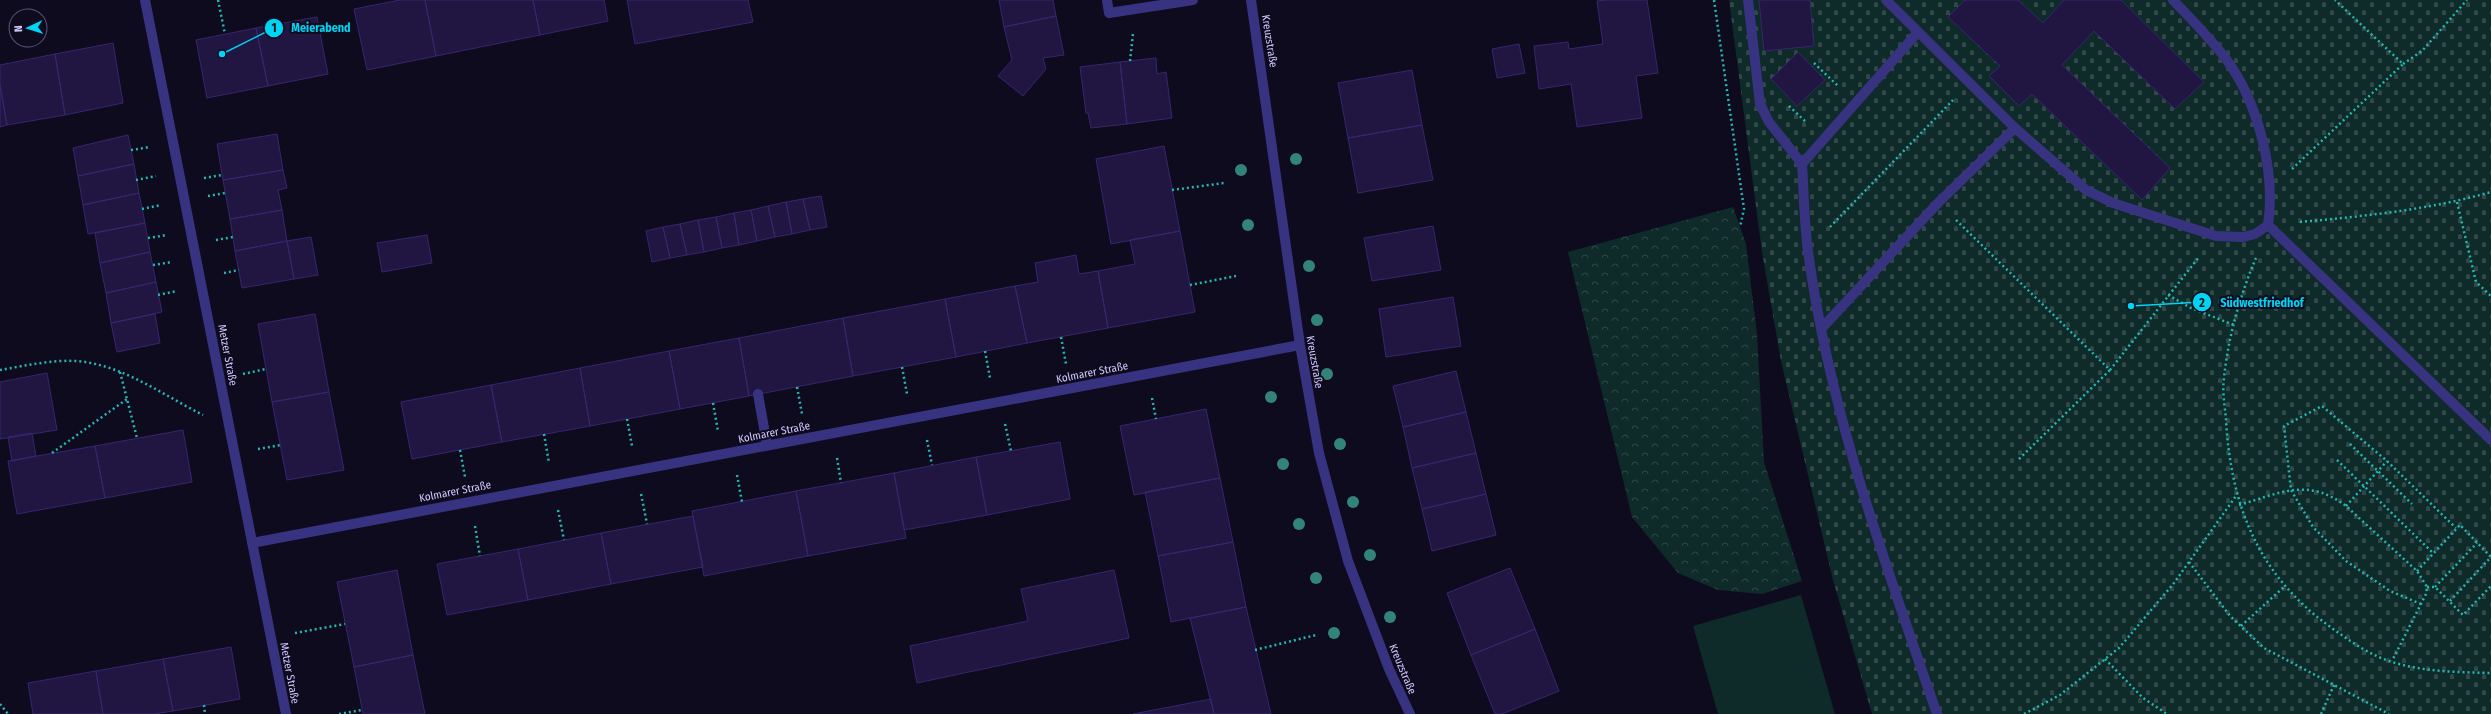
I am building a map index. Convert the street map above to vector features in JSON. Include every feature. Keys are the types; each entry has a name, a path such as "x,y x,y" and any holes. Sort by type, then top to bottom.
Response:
{"street":[{"name":"Metzer Straße","path":"145,0 286,714"},
{"path":"1106,0 1109,13 1193,0"},
{"name":"Kreuzstraße","path":"1251,0 1300,345 1319,453 1348,560 1389,669 1410,714"},
{"path":"1748,0 1760,104 1769,122 1802,164 1808,250 1821,329 1860,487 1937,714"},
{"path":"1886,0 2015,128 2073,181 2098,197 2216,236 2243,237 2255,234 2268,225"},
{"path":"2173,0 2215,45 2235,75 2260,129 2270,190 2268,225 2491,440"},
{"path":"1802,164 1918,32"},
{"path":"1821,329 1938,203 2015,128"},
{"name":"Kolmarer Straße","path":"252,543 1300,345"},
{"path":"758,394 767,445"}],"path":[{"path":"218,0 225,34"},
{"path":"1714,0 1744,209 1740,227"},
{"path":"2335,0 2403,64"},
{"path":"2270,190 2403,64 2422,51 2467,0"},
{"path":"1814,63 1856,103"},
{"path":"1808,250 1969,84"},
{"path":"1785,101 1823,139"},
{"path":"131,150 153,147"},
{"path":"200,178 222,175"},
{"path":"136,180 159,176"},
{"path":"1172,190 1224,183"},
{"path":"2491,192 2457,202 2387,215 2268,225 2268,230 2250,272 2234,325 2224,379 2227,441 2236,495 2244,520 2258,546 2285,586 2302,605 2355,644 2392,661 2427,670 2491,673"},
{"path":"203,197 225,193"},
{"path":"2457,202 2476,282 2491,296"},
{"path":"1938,203 2110,370"},
{"path":"142,209 164,205"},
{"path":"148,238 170,235"},
{"path":"2019,459 2110,370 2216,236"},
{"path":"211,240 233,237"},
{"path":"153,265 175,262"},
{"path":"218,274 239,270"},
{"path":"1190,285 1236,276"},
{"path":"158,295 180,291"},
{"path":"2168,295 2191,308 2234,325"},
{"path":"1061,337 1066,367"},
{"path":"985,351 991,381"},
{"path":"0,370 49,362 90,362 120,372 231,431"},
{"path":"902,367 908,397"},
{"path":"238,375 266,369"},
{"path":"120,372 137,438"},
{"path":"797,387 803,416"},
{"path":"1151,392 1156,419"},
{"path":"52,453 127,399"},
{"path":"713,403 718,432"},
{"path":"2421,604 2390,591 2346,561 2313,527 2291,490 2284,426 2322,406 2387,461 2456,528"},
{"path":"627,419 633,448"},
{"path":"1004,420 1011,451"},
{"path":"544,434 549,464"},
{"path":"926,435 932,466"},
{"path":"2350,444 2412,504"},
{"path":"252,450 281,445"},
{"path":"460,450 466,479"},
{"path":"836,453 841,483"},
{"path":"2337,460 2433,553"},
{"path":"2346,506 2387,461"},
{"path":"736,472 742,502"},
{"path":"2240,505 2291,490 2316,490 2333,497 2346,506 2417,571 2427,587"},
{"path":"640,491 647,524"},
{"path":"2024,714 2060,695 2119,648 2189,562 2236,495"},
{"path":"557,507 564,540"},
{"path":"475,524 480,556"},
{"path":"2417,571 2460,525 2491,557 2450,601"},
{"path":"2435,587 2477,543"},
{"path":"2189,562 2241,626 2264,648 2389,714"},
{"path":"2241,626 2285,586"},
{"path":"2427,587 2435,587 2463,615 2491,586"},
{"path":"2392,661 2421,604 2427,587"},
{"path":"294,633 345,624"},
{"path":"1255,650 1316,634"},
{"path":"2105,659 2143,698 2167,714"},
{"path":"2321,714 2334,685"},
{"path":"0,704 8,714"},
{"path":"204,705 205,714"},
{"path":"339,714 362,710"}],"green space":[{"path":"1729,0 2491,0 2491,714 1872,714 1833,580 1781,361 1762,252"},
{"path":"1733,207 1746,244 1757,334 1764,462 1802,581 1762,594 1718,590 1678,573 1632,517 1568,252"},
{"path":"1801,595 1835,714 1718,714 1693,626"}],"building":[{"path":"400,0 425,0 436,56 367,70 354,9"},
{"path":"425,0 533,0 540,35 436,56"},
{"path":"533,0 604,0 608,21 540,35"},
{"path":"627,0 748,0 753,22 635,44"},
{"path":"999,0 1053,0 1056,16 1004,27"},
{"path":"1647,0 1658,73 1636,76 1642,118 1577,127 1571,84 1539,89 1534,46 1568,42 1569,49 1603,44 1597,1"},
{"path":"1759,0 1810,0 1814,46 1764,51"},
{"path":"1965,0 2018,0 2043,23 2064,0 2121,0 2204,82 2175,109 2094,31 2062,65 2170,168 2142,200 2032,94 2019,106 1989,76 2000,66 1948,17"},
{"path":"1056,16 1064,55 1043,58 1046,69 1023,96 998,76 1012,60 1004,27"},
{"path":"317,17 328,74 268,86 256,28"},
{"path":"256,28 268,86 207,98 196,40"},
{"path":"113,43 123,103 65,115 55,54"},
{"path":"1519,44 1525,73 1497,78 1492,49"},
{"path":"1798,52 1825,80 1797,106 1771,79"},
{"path":"55,54 65,115 7,125 0,85 0,65"},
{"path":"1156,58 1157,74 1166,72 1172,118 1127,124 1120,62"},
{"path":"1120,62 1127,124 1091,128 1088,113 1086,113 1080,67"},
{"path":"1412,70 1422,125 1348,138 1338,83"},
{"path":"0,85 7,125 0,127"},
{"path":"1422,125 1433,180 1358,193 1348,138"},
{"path":"277,134 283,170 223,180 217,144"},
{"path":"128,135 134,164 78,176 73,148"},
{"path":"1164,146 1180,231 1111,244 1096,159"},
{"path":"134,164 139,193 83,205 78,176"},
{"path":"283,170 287,188 278,190 282,210 230,219 223,180"},
{"path":"139,193 145,223 88,234 83,205"},
{"path":"821,196 827,227 810,230 803,199"},
{"path":"803,199 810,230 792,234 786,202"},
{"path":"786,202 792,234 775,237 768,206"},
{"path":"768,206 775,237 757,241 751,210"},
{"path":"282,210 287,241 235,251 230,219"},
{"path":"751,210 757,241 739,245 734,213"},
{"path":"734,213 739,245 722,248 716,217"},
{"path":"716,217 722,248 704,252 698,220"},
{"path":"698,220 704,252 687,255 680,224"},
{"path":"145,223 150,252 100,263 95,233"},
{"path":"680,224 687,255 670,258 663,227"},
{"path":"1433,226 1441,270 1372,281 1364,238"},
{"path":"663,227 670,258 652,262 646,231"},
{"path":"1180,231 1195,312 1108,328 1098,271 1135,264 1130,240"},
{"path":"427,235 432,263 382,272 377,243"},
{"path":"311,237 318,275 294,279 287,241"},
{"path":"287,241 294,279 242,288 235,251"},
{"path":"150,252 156,282 106,293 100,263"},
{"path":"1076,255 1079,274 1098,271 1108,328 1027,343 1015,286 1038,282 1035,263"},
{"path":"156,282 162,312 111,323 106,293"},
{"path":"1015,286 1027,343 956,357 945,299"},
{"path":"1453,297 1461,346 1386,357 1379,309"},
{"path":"945,299 956,357 853,376 843,318"},
{"path":"155,314 160,343 117,352 111,323"},
{"path":"315,314 329,392 272,402 258,324"},
{"path":"843,318 853,376 749,396 739,338"},
{"path":"739,338 749,396 680,409 669,351"},
{"path":"669,351 680,409 590,426 580,368"},
{"path":"580,368 590,426 502,442 491,385"},
{"path":"1456,371 1466,412 1403,427 1393,386"},
{"path":"47,373 57,430 0,439 0,382"},
{"path":"491,385 502,442 412,459 401,402"},
{"path":"329,392 344,470 287,480 272,402"},
{"path":"1206,409 1220,478 1134,495 1120,426"},
{"path":"1466,412 1476,453 1412,468 1403,427"},
{"path":"183,430 192,482 105,498 95,446"},
{"path":"32,433 36,456 12,461 8,437"},
{"path":"1060,442 1070,499 987,515 976,457"},
{"path":"95,446 105,498 17,514 8,461"},
{"path":"1476,453 1486,494 1422,509 1412,468"},
{"path":"976,457 987,515 904,530 894,473"},
{"path":"894,473 906,538 808,556 796,491"},
{"path":"1220,478 1233,542 1158,556 1145,492"},
{"path":"796,491 808,556 704,576 692,511"},
{"path":"1486,494 1496,535 1432,551 1422,509"},
{"path":"693,516 703,567 611,584 601,533"},
{"path":"601,533 611,584 528,600 518,549"},
{"path":"1233,542 1246,607 1171,622 1158,556"},
{"path":"518,549 528,600 447,615 437,564"},
{"path":"1510,568 1535,629 1471,655 1447,593"},
{"path":"397,570 413,655 354,667 337,582"},
{"path":"1114,570 1129,638 917,683 910,646 1028,621 1021,589"},
{"path":"1246,607 1271,714 1214,714 1190,618"},
{"path":"1535,629 1559,691 1502,714 1495,714 1471,655"},
{"path":"231,647 240,699 173,711 163,659"},
{"path":"413,655 425,714 363,714 354,667"},
{"path":"163,659 173,711 154,714 103,714 96,671"},
{"path":"96,671 103,714 33,714 28,683"},
{"path":"1211,699 1214,714 1133,714 1206,700"}],"place":[{"name":"Meierabend","path":"222,54"},
{"name":"Südwestfriedhof","path":"2131,306"}]}
